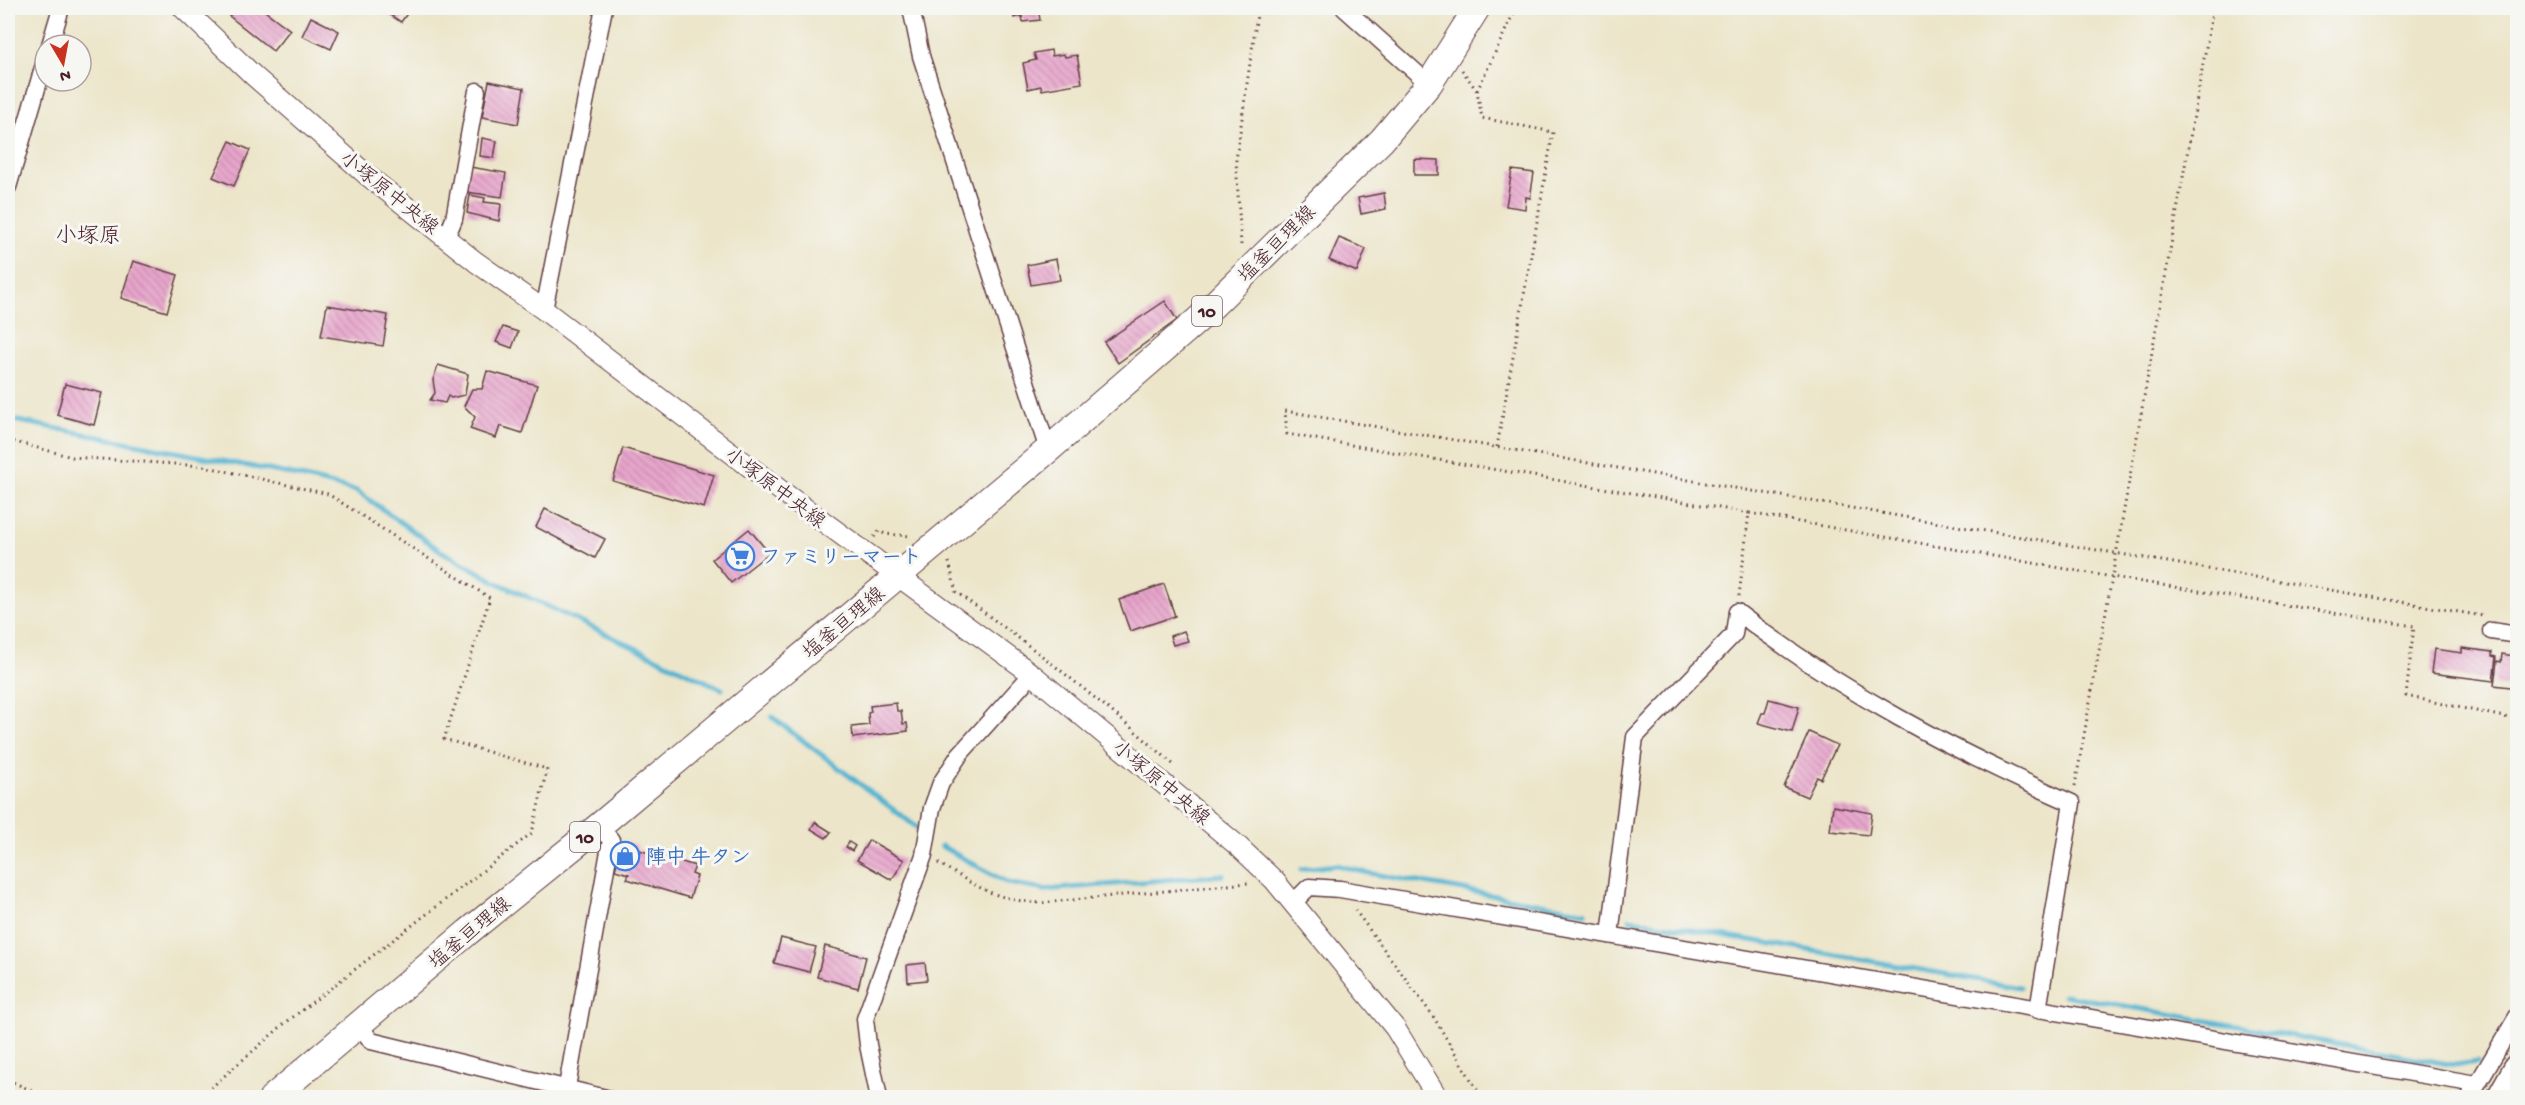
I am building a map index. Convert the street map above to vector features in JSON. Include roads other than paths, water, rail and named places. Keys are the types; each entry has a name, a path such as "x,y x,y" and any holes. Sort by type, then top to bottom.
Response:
{"highway":[{"path":"2482,1093 2517,1068"}],"main road":[{"name":"塩釜亘理線","path":"272,1098 468,932 897,577 1200,318 1382,140 1429,84 1477,8"}],"street":[{"path":"54,33 61,8"},
{"name":"小塚原中央線","path":"183,8 263,85 368,176 446,238 897,577 1032,674 1116,742 1274,880 1395,1028 1438,1098"},
{"path":"544,310 604,8"},
{"path":"911,8 921,56 1048,450"},
{"path":"1344,8 1429,84"},
{"path":"446,238 454,219 477,91"},
{"path":"8,187 36,93"},
{"path":"1610,935 1635,737 1734,634 1737,612 1788,651 1930,737 1998,771 2072,803 2038,1010"},
{"path":"2493,624 2517,635"},
{"path":"879,1098 867,1045 865,1019 924,855 932,807 941,783 960,754 1032,674"},
{"path":"566,1093 611,840 598,826"},
{"path":"1293,903 1309,887 1340,889 2038,1010 2482,1093 2517,1014"},
{"path":"359,1024 371,1041 566,1093 606,1098"}],"waterway":[{"path":"8,419 289,474 357,491 441,551 496,582 722,689"},
{"path":"772,717 919,829"},
{"path":"941,846 1008,883 1045,890 1223,875"},
{"path":"1301,869 1337,865 1363,872 1586,912"},
{"path":"1630,919 2020,987"},
{"path":"2064,995 2454,1065 2478,1062"}],"place":[{"name":"ファミリーマート","path":"740,556"},
{"name":"陣中 牛タン","path":"625,856"}],"district":[{"name":"小塚原","path":"88,234"}]}
